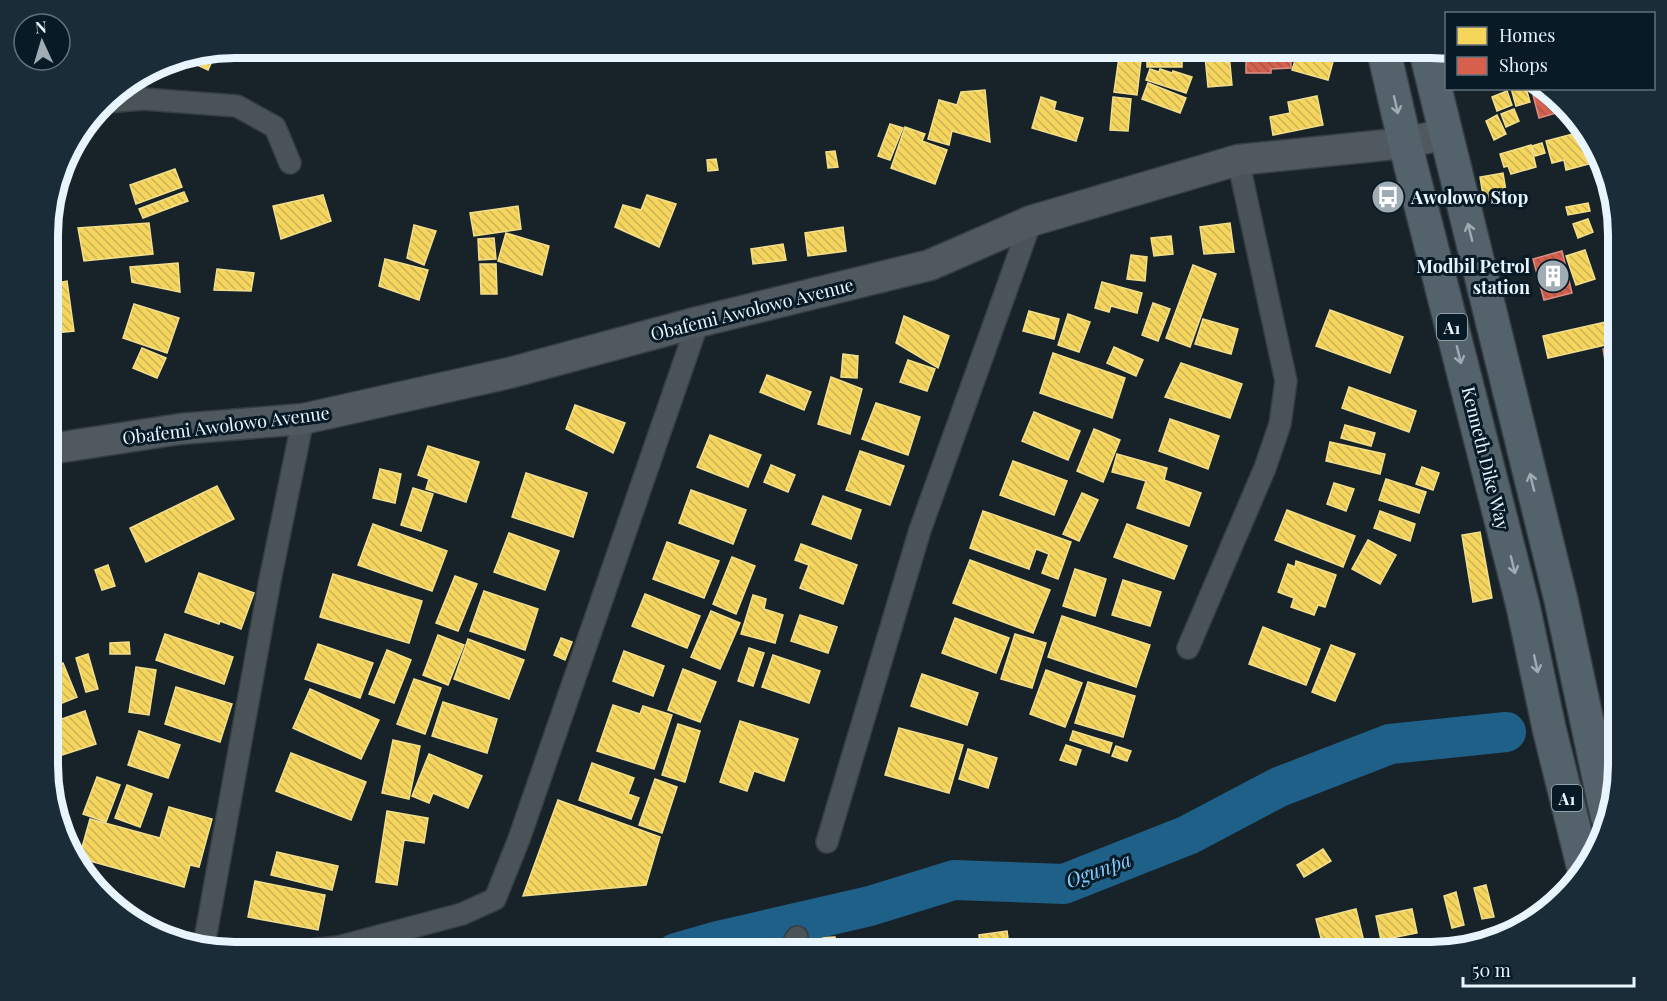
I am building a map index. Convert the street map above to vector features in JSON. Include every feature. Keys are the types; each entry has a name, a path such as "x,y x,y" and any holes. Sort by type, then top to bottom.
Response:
{"highway":[{"name":"Kenneth Dike Way","path":"1385,58 1523,606 1549,728 1582,859"},
{"name":"A1","path":"1427,58 1561,600 1604,802"}],"main road":[{"name":"Obafemi Awolowo Avenue","path":"59,448 180,429 303,419 509,373 698,322 930,266 1031,221 1238,160 1405,143 1445,134"}],"street":[{"path":"121,101 143,99 237,106 275,127 290,163"},
{"path":"1188,648 1265,468 1280,424 1286,381 1238,160"},
{"path":"827,842 920,530 1031,221"},
{"path":"357,942 462,914 495,899 519,839 698,322"},
{"path":"205,939 270,580 303,419"}],"building: Homes":[{"path":"1119,58 1141,60 1137,95 1114,92"},
{"path":"1147,58 1182,58 1182,67 1147,67"},
{"path":"1205,58 1229,58 1232,85 1208,87"},
{"path":"1296,58 1334,58 1328,80 1292,70"},
{"path":"212,60 208,70 195,64"},
{"path":"1150,69 1159,72 1160,69 1172,73 1173,71 1192,77 1186,93 1146,80"},
{"path":"1148,83 1186,98 1180,113 1142,99"},
{"path":"985,90 990,142 952,131 949,145 928,139 939,100 957,105 961,92"},
{"path":"1512,90 1527,90 1530,102 1516,106"},
{"path":"1507,91 1512,105 1497,111 1492,97"},
{"path":"1317,96 1323,125 1273,135 1270,117 1290,113 1288,102"},
{"path":"1041,97 1056,102 1054,110 1083,118 1076,141 1032,128"},
{"path":"1113,97 1131,99 1128,131 1110,130"},
{"path":"1514,109 1519,121 1506,127 1501,114"},
{"path":"1497,115 1506,134 1494,140 1486,121"},
{"path":"890,124 903,128 890,160 878,156"},
{"path":"905,127 925,134 922,141 947,150 935,184 891,168"},
{"path":"1576,133 1593,163 1566,170 1564,160 1552,163 1546,141"},
{"path":"1542,143 1545,153 1535,156 1532,146"},
{"path":"1531,145 1536,167 1511,174 1508,166 1504,167 1500,154"},
{"path":"835,151 838,167 828,168 826,152"},
{"path":"716,159 718,170 708,171 707,160"},
{"path":"175,169 182,187 136,204 130,185"},
{"path":"1503,173 1507,197 1484,201 1480,177"},
{"path":"184,192 188,201 143,218 139,209"},
{"path":"323,195 331,221 281,239 273,206"},
{"path":"647,195 676,204 659,247 615,227 623,205 641,210"},
{"path":"1588,203 1590,211 1568,215 1566,207"},
{"path":"518,206 521,229 474,236 470,213"},
{"path":"1588,219 1593,232 1578,238 1573,224"},
{"path":"149,223 153,254 84,261 78,228"},
{"path":"1230,223 1234,252 1204,254 1200,227"},
{"path":"414,225 436,231 424,265 407,258"},
{"path":"843,227 846,251 808,256 805,233"},
{"path":"506,233 549,246 542,275 498,261"},
{"path":"1171,236 1173,254 1154,256 1151,238"},
{"path":"494,238 496,259 479,260 478,239"},
{"path":"783,244 786,260 753,264 751,249"},
{"path":"1585,250 1595,279 1576,285 1566,256"},
{"path":"1131,255 1147,257 1145,281 1127,279"},
{"path":"385,259 428,270 419,300 379,286"},
{"path":"178,263 180,292 132,282 130,267"},
{"path":"480,264 496,264 497,294 481,294"},
{"path":"1193,265 1216,274 1190,347 1166,338"},
{"path":"217,269 254,273 251,291 214,290"},
{"path":"67,281 74,331 59,333 59,282"},
{"path":"1102,282 1142,293 1137,313 1111,306 1109,312 1095,308"},
{"path":"1153,303 1170,309 1158,341 1142,335"},
{"path":"134,304 179,318 167,353 123,338"},
{"path":"1330,310 1403,337 1390,373 1316,346"},
{"path":"1029,311 1059,319 1054,339 1023,331"},
{"path":"1068,314 1090,322 1079,352 1058,345"},
{"path":"904,316 949,336 938,368 896,343"},
{"path":"1203,319 1238,329 1231,354 1195,344"},
{"path":"1608,321 1608,344 1548,358 1543,336"},
{"path":"1114,347 1143,360 1136,376 1107,363"},
{"path":"142,348 166,358 157,378 133,368"},
{"path":"1053,353 1125,378 1112,418 1040,393"},
{"path":"843,354 858,356 857,378 841,377"},
{"path":"908,360 935,369 927,391 900,382"},
{"path":"1181,363 1242,384 1230,418 1165,397"},
{"path":"767,375 811,392 804,410 760,392"},
{"path":"831,377 862,389 850,434 818,424"},
{"path":"1349,387 1416,411 1409,432 1342,408"},
{"path":"876,403 920,417 908,455 862,439"},
{"path":"575,405 625,423 613,453 566,429"},
{"path":"1034,412 1080,431 1068,460 1022,441"},
{"path":"1170,419 1219,436 1208,469 1159,451"},
{"path":"1345,425 1375,433 1371,446 1341,438"},
{"path":"1094,429 1120,440 1103,482 1077,471"},
{"path":"710,435 761,455 748,487 697,467"},
{"path":"1330,442 1385,454 1380,474 1326,461"},
{"path":"428,446 479,462 466,502 426,489 429,479 418,475"},
{"path":"860,451 904,466 890,505 846,490"},
{"path":"1117,454 1167,468 1164,480 1201,493 1189,526 1137,508 1146,481 1112,472"},
{"path":"1013,461 1067,481 1054,515 1000,495"},
{"path":"771,465 795,475 788,492 764,482"},
{"path":"1422,467 1439,473 1433,490 1416,484"},
{"path":"380,469 401,474 395,503 373,498"},
{"path":"526,473 587,493 573,537 512,517"},
{"path":"1386,479 1426,492 1419,513 1379,500"},
{"path":"1334,483 1354,489 1346,511 1327,504"},
{"path":"217,486 234,519 146,562 130,528"},
{"path":"413,488 433,494 421,531 401,525"},
{"path":"691,490 746,510 733,544 679,523"},
{"path":"1082,493 1098,500 1079,541 1063,534"},
{"path":"823,496 861,510 851,539 812,524"},
{"path":"1287,510 1355,536 1343,567 1275,540"},
{"path":"983,511 1071,542 1058,579 1042,573 1049,554 1036,549 1029,569 970,548"},
{"path":"1380,511 1415,524 1410,541 1374,528"},
{"path":"373,524 447,551 432,591 358,565"},
{"path":"1127,524 1187,546 1174,579 1114,557"},
{"path":"1480,532 1492,598 1473,602 1462,535"},
{"path":"509,533 559,551 545,590 494,572"},
{"path":"1368,540 1396,555 1380,584 1352,569"},
{"path":"667,542 719,561 704,598 653,579"},
{"path":"801,544 857,565 843,604 800,588 809,565 795,560"},
{"path":"732,557 755,566 736,614 713,604"},
{"path":"970,560 1050,590 1033,633 953,603"},
{"path":"1296,561 1336,575 1325,607 1318,605 1314,615 1291,607 1294,598 1278,592 1288,564 1295,567"},
{"path":"108,565 115,586 102,590 95,570"},
{"path":"1075,569 1106,579 1095,616 1063,606"},
{"path":"199,573 254,593 241,629 185,612"},
{"path":"333,574 422,601 409,643 320,617"},
{"path":"455,576 477,584 458,631 436,623"},
{"path":"1123,580 1161,592 1150,626 1112,615"},
{"path":"484,591 538,609 525,650 470,631"},
{"path":"645,594 700,616 687,648 632,626"},
{"path":"753,595 766,599 764,609 783,615 775,643 741,634"},
{"path":"711,611 740,623 720,669 691,657"},
{"path":"800,615 837,627 828,653 791,641"},
{"path":"1062,616 1150,645 1136,687 1048,657"},
{"path":"955,618 1009,638 996,673 942,653"},
{"path":"1263,627 1320,649 1306,685 1249,664"},
{"path":"165,634 233,657 224,684 156,660"},
{"path":"1015,634 1046,643 1032,688 1001,679"},
{"path":"438,635 464,645 448,685 423,675"},
{"path":"561,638 572,642 565,660 554,655"},
{"path":"468,639 524,660 509,699 454,679"},
{"path":"129,642 130,654 110,654 110,643"},
{"path":"318,644 373,663 360,698 305,679"},
{"path":"1331,645 1355,654 1335,701 1312,692"},
{"path":"749,648 764,653 753,686 738,681"},
{"path":"387,650 411,660 394,703 369,694"},
{"path":"624,651 664,666 653,696 613,681"},
{"path":"88,654 98,689 86,692 76,658"},
{"path":"773,655 820,671 809,703 762,687"},
{"path":"63,663 77,697 59,704 59,665"},
{"path":"136,667 156,670 149,715 129,712"},
{"path":"683,669 716,682 700,722 668,710"},
{"path":"1046,670 1082,683 1065,727 1030,714"},
{"path":"922,674 978,693 967,725 911,706"},
{"path":"414,679 441,688 425,734 397,724"},
{"path":"1088,682 1135,696 1123,737 1075,723"},
{"path":"176,687 232,704 220,742 165,724"},
{"path":"310,689 379,720 361,759 293,728"},
{"path":"443,702 497,719 487,753 432,736"},
{"path":"613,705 640,714 643,706 672,715 654,769 597,751"},
{"path":"85,711 96,744 59,756 59,720"},
{"path":"740,721 798,739 784,781 754,771 747,791 720,782"},
{"path":"678,724 700,731 685,782 662,775"},
{"path":"899,728 963,745 949,793 885,775"},
{"path":"139,731 180,745 168,778 128,765"},
{"path":"1073,731 1112,743 1109,753 1070,740"},
{"path":"393,740 420,746 409,799 382,793"},
{"path":"1066,745 1081,750 1076,765 1060,760"},
{"path":"1116,746 1131,751 1127,761 1112,756"},
{"path":"968,749 997,758 988,788 959,779"},
{"path":"291,753 366,782 351,820 276,791"},
{"path":"429,754 482,776 468,808 433,793 429,803 412,796"},
{"path":"592,763 634,778 628,794 639,798 631,819 579,800"},
{"path":"97,777 120,785 106,822 83,814"},
{"path":"655,779 677,787 662,833 639,825"},
{"path":"127,785 152,794 140,827 115,818"},
{"path":"558,800 660,837 646,885 523,896"},
{"path":"169,807 212,819 199,867 190,865 184,887 86,860 81,851 90,819 160,838"},
{"path":"387,811 428,818 424,843 404,840 397,885 376,882"},
{"path":"1323,849 1331,861 1304,877 1297,865"},
{"path":"277,852 338,866 332,890 271,875"},
{"path":"255,881 325,895 318,930 248,917"},
{"path":"1486,885 1494,917 1482,919 1474,888"},
{"path":"1456,892 1464,925 1452,928 1444,896"},
{"path":"1356,909 1364,942 1322,942 1316,919"},
{"path":"1412,909 1417,933 1381,940 1376,916"},
{"path":"1007,931 1009,942 980,942 979,935"},
{"path":"835,937 835,942 813,942 813,938"}],"building: Shops":[{"path":"1246,58 1291,58 1291,68 1271,69 1271,73 1246,73"},
{"path":"1537,94 1559,112 1539,118 1533,95"},
{"name":"Modbil Petrol station","path":"1562,251 1572,293 1544,300 1533,259"},
{"path":"1608,348 1608,378 1603,349"}],"waterway":[{"name":"Ogunpa","path":"714,942 870,906 954,880 1064,884 1188,835 1279,787 1390,744 1506,732"}],"place":[{"name":"Awolowo Stop","path":"1388,197"},
{"name":"Modbil Petrol station","path":"1553,276"}]}
